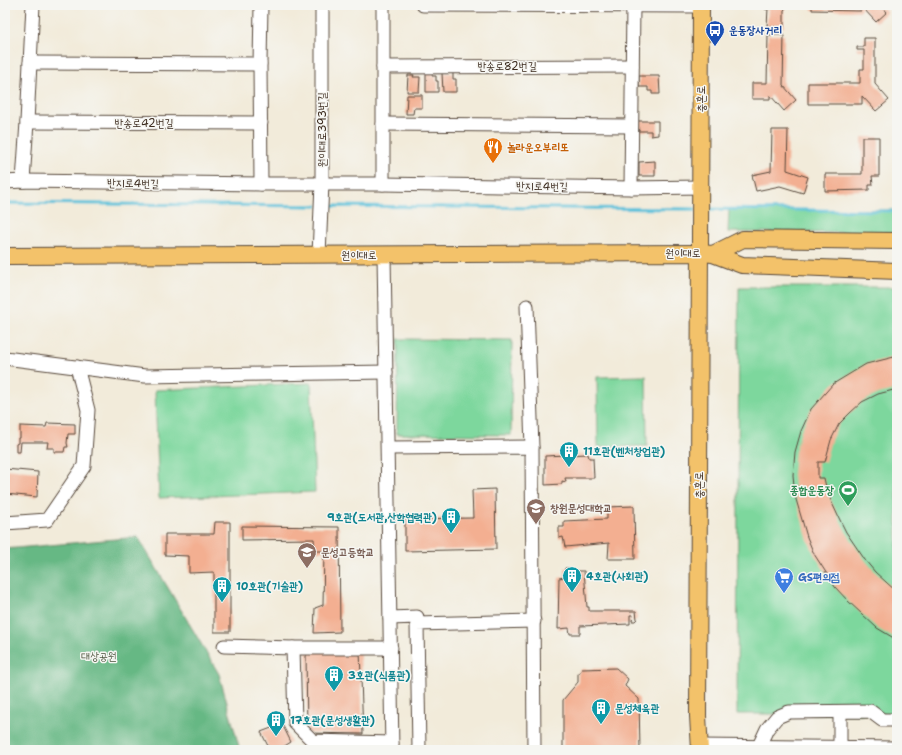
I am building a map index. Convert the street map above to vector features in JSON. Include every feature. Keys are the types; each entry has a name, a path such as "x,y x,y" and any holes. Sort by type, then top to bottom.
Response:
{"main road":[{"name":"충혼로","path":"700,748 698,716 707,253 701,220 701,6"},
{"name":"원이대로","path":"707,253 743,239 897,241"},
{"name":"원이대로","path":"5,256 707,253 742,265 897,271"}],"street":[{"path":"23,181 33,5"},
{"path":"261,5 260,64 262,184"},
{"name":"원이대로393번길","path":"319,255 322,183 322,5"},
{"path":"383,184 384,5"},
{"path":"423,5 701,6"},
{"path":"631,188 633,6"},
{"path":"30,63 260,64"},
{"name":"반송로82번길","path":"383,67 632,66"},
{"name":"반송로42번길","path":"27,122 261,123"},
{"path":"383,124 631,126"},
{"name":"반지로4번길","path":"5,182 322,183 701,190"},
{"path":"294,648 296,723 313,741 392,746 384,255"},
{"path":"527,306 532,447 534,750"},
{"path":"5,358 145,376 386,372"},
{"path":"5,523 47,520 84,466 88,410 77,367"},
{"path":"388,448 532,447"},
{"path":"390,618 417,617 419,750"},
{"path":"417,624 534,621"},
{"path":"224,646 391,648"},
{"path":"759,746 767,729 777,717 789,712 870,711 882,720 897,720"},
{"path":"840,712 840,747"},
{"path":"700,748 759,746 897,748"}],"green space":[{"path":"729,209 897,210 897,233 728,232"},
{"path":"739,287 897,287 897,714 737,714"},
{"path":"398,339 512,340 511,435 397,434"},
{"path":"646,376 647,446 598,447 597,377"},
{"path":"311,383 315,492 159,498 155,390"},
{"name":"대상공원","path":"138,537 219,674 240,750 5,750 5,549"}],"building":[{"path":"761,5 789,5 784,10 784,27 767,27 768,8 766,10"},
{"path":"812,5 881,5 887,12 876,22 861,6 861,11 812,10"},
{"path":"768,35 784,35 783,85 796,100 784,111 770,95 770,99 752,99 752,83 767,83"},
{"path":"864,38 875,38 875,84 889,100 876,111 862,96 862,104 808,104 808,83 860,83 860,69 864,69 864,50 857,50 857,47 864,47"},
{"path":"426,70 432,71 432,76 436,76 436,81 438,81 438,92 426,92"},
{"path":"442,73 453,73 453,79 456,79 456,92 443,92"},
{"path":"408,75 420,77 419,92 407,92"},
{"path":"639,76 659,76 660,94 652,94 652,91 648,91 648,87 639,87"},
{"path":"407,95 422,95 422,108 414,108 413,114 406,114"},
{"path":"638,121 658,121 658,135 651,136 651,131 638,131"},
{"path":"772,130 788,130 787,170 808,177 803,193 780,186 756,191 752,175 771,171"},
{"path":"862,137 879,137 879,176 872,176 873,185 869,185 869,190 825,191 825,174 862,174"},
{"path":"655,161 655,176 639,176 639,162"},
{"path":"897,357 897,389 878,394 862,402 839,424 831,440 825,462 818,462 818,478 824,478 832,503 846,532 865,560 875,572 897,592 897,640 877,628 848,601 835,587 814,554 807,537 795,496 793,475 795,452 801,431 811,409 833,384 866,364"},
{"path":"47,423 75,424 75,434 68,434 68,447 65,447 64,452 54,452 54,448 47,448 48,442 21,442 20,452 16,452 16,444 18,443 18,438 20,438 20,426 46,427"},
{"name":"11호관(벤처창업관)","path":"588,454 589,458 593,458 594,478 565,478 566,482 562,481 562,484 545,485 545,456"},
{"path":"5,469 38,472 37,497 5,494"},
{"name":"9호관(도서관,산학협력관)","path":"495,489 496,549 405,551 405,519 473,518 472,490"},
{"path":"634,506 635,559 608,559 609,543 565,547 563,537 559,538 559,527 564,527 564,521 607,519 607,507"},
{"name":"10호관(기술관)","path":"215,522 230,522 230,632 214,632 214,572 189,573 189,556 165,555 165,534 214,534"},
{"path":"242,526 339,527 340,632 314,633 315,608 323,605 324,551 315,551 314,539 242,540"},
{"name":"4호관(사회관)","path":"565,568 570,568 570,571 584,571 587,607 589,607 589,611 636,611 637,619 632,621 633,615 630,615 630,624 580,626 580,634 570,634 569,628 558,629 559,578 565,577"},
{"name":"3호관(식품관)","path":"360,650 363,734 307,733 306,651"},
{"name":"문성체육관","path":"616,668 628,679 625,686 639,699 640,750 563,750 563,700 578,682 578,674 582,669"},
{"name":"17호관(문성생활관)","path":"282,724 291,742 283,747 285,750 270,750 261,732"},
{"path":"381,748 381,750 337,750 337,749"}],"waterway":[{"path":"5,203 317,206"},
{"path":"325,206 695,209"},
{"path":"705,209 897,211"}],"place":[{"name":"운동장사거리","path":"715,47"},
{"name":"놀라운오부리또","path":"493,164"},
{"name":"11호관(벤처창업관)","path":"569,468"},
{"name":"종합운동장","path":"848,507"},
{"name":"창원문성대학교","path":"536,525"},
{"name":"9호관(도서관,산학협력관)","path":"451,534"},
{"name":"문성고등학교","path":"307,569"},
{"name":"4호관(사회관)","path":"572,593"},
{"name":"GS편의점","path":"784,594"},
{"name":"10호관(기술관)","path":"222,603"},
{"name":"3호관(식품관)","path":"334,692"},
{"name":"문성체육관","path":"601,725"},
{"name":"17호관(문성생활관)","path":"276,737"}]}
